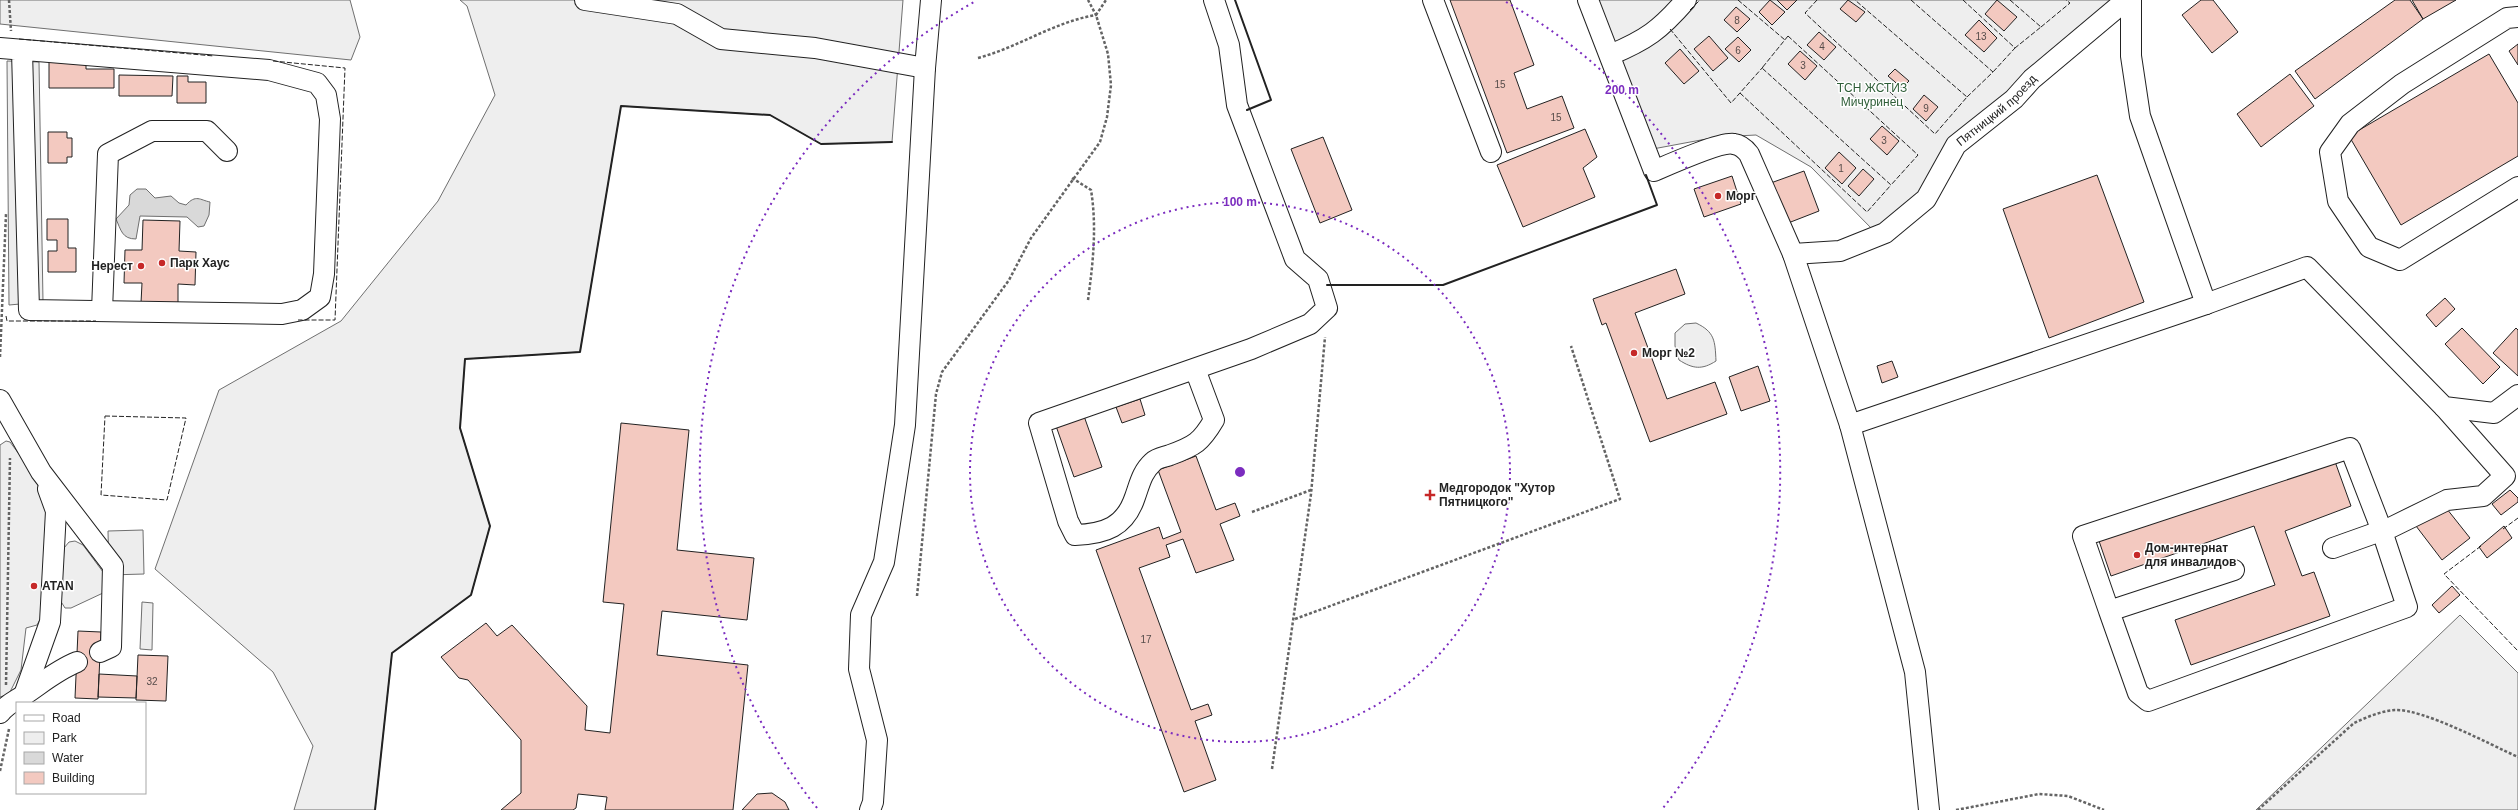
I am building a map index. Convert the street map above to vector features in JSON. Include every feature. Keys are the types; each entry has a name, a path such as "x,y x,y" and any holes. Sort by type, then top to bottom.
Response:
{"street":[{"path":"585,0 677,14 721,39 815,48 925,68"},
{"path":"870,810 873,802 877,740 859,669 861,616 884,562 905,425 925,68 931,0"},
{"path":"1195,369 1214,420 1203,439 1183,451 1154,460 1142,475 1135,499 1120,522 1098,534 1076,535 1068,521 1039,423 1195,369 1310,324 1327,308 1318,279 1295,259 1237,105 1229,45 1214,0"},
{"path":"1433,0 1491,152"},
{"path":"1588,0 1654,171 1719,145 1733,143 1742,147 1749,154 1793,254 1850,425 1915,672 1929,810"},
{"path":"1610,55 1641,42 1656,32 1686,0"},
{"name":"Пятницкий проезд","path":"1793,254 1840,251 1885,233 1926,199 1956,145 2014,99 2032,79 2128,0"},
{"name":"Пятницкий проезд","path":"2128,0 2131,56 2140,116 2206,304"},
{"path":"2518,17 2507,18 2402,84 2350,124 2330,152 2338,201 2369,247 2400,260 2518,187"},
{"path":"0,48 269,70 318,83 326,96 330,119 324,274 320,297 302,310 282,314 29,310 22,51"},
{"path":"102,311 108,154 152,131 207,131 227,151"},
{"path":"1850,425 2206,304 2307,267 2444,407 2505,476 2483,496 2447,500 2382,531 2333,548"},
{"path":"2444,407 2494,413 2518,395"},
{"path":"0,400 19,436 41,472 113,566 111,647 100,652"},
{"path":"2350,448 2382,531 2408,607 2148,701 2138,693 2083,536 2350,448"},
{"path":"24,695 50,622 56,511 41,472"},
{"path":"2109,611 2234,570"},
{"path":"3,709 62,668 77,662"}],"path":[{"path":"917,596 936,394 942,372 1009,280 1031,238 1058,202 1072,178 1100,142 1107,117 1111,85 1108,54 1096,15 1088,0"},
{"path":"978,58 999,52 1074,19 1096,15 1106,0"},
{"path":"1072,178 1091,190 1094,207 1094,255 1088,300"},
{"path":"1272,769 1295,619 1312,490 1323,380 1327,308"},
{"path":"1295,619 1620,499 1571,346"},
{"path":"0,771 10,734 3,709 10,451 19,436"},
{"path":"1252,512 1312,490"},
{"path":"2258,810 2354,722 2374,714 2395,710 2417,713 2518,757"},
{"path":"1956,810 2039,794 2068,796 2104,810"}],"green space":[{"path":"0,0 350,0 360,37 351,60 0,24"},
{"path":"460,0 903,0 892,142 821,144 770,115 621,106 580,352 465,359 460,428 490,526 471,595 392,653 375,810 294,810 313,746 273,672 155,569 219,390 341,321 438,201 495,95 467,6"},
{"name":"ТСН ЖСТИЗ Мичуринец","path":"1585,0 2125,0 2010,97 1922,198 1875,232 1811,167 1756,135 1717,137 1642,151"},
{"path":"1696,323 1707,330 1713,338 1715,348 1716,361 1702,367 1693,367 1679,360 1675,346 1675,333 1685,324"},
{"path":"6,441 10,442 43,486 51,507 43,614 37,625 26,628 21,670 9,694 0,697 0,445"},
{"path":"75,541 83,545 106,576 103,593 71,608 65,608 60,600 64,548 69,542"},
{"path":"2460,615 2518,673 2518,810 2256,810"}],"shaded area":[{"path":"7,61 39,62 43,302 9,305"},
{"path":"143,530 144,574 109,575 108,531"},
{"path":"142,602 153,603 152,650 140,649"}],"water":[{"path":"137,189 146,189 155,198 171,196 179,203 186,205 195,199 210,202 209,215 204,226 198,227 187,217 140,216 136,239 131,239 125,236 116,219 129,205 130,195"}],"building":[{"path":"1450,0 1510,0 1534,65 1514,73 1527,109 1562,96 1574,128 1507,153"},
{"path":"1770,0 1785,12 1772,25 1759,12"},
{"path":"1777,0 1797,0 1787,10"},
{"path":"1848,0 1865,12 1856,22 1840,9"},
{"path":"1997,0 2017,17 2004,31 1985,14"},
{"path":"2201,0 2213,0 2238,32 2212,53 2182,15"},
{"path":"2395,0 2410,0 2423,19 2315,99 2295,71"},
{"path":"2412,0 2456,0 2423,19"},
{"path":"1736,7 1750,19 1737,32 1724,20"},
{"path":"1979,20 1997,38 1984,52 1965,35"},
{"path":"1819,32 1836,47 1824,60 1807,45"},
{"path":"1709,36 1728,58 1713,71 1694,49"},
{"path":"1738,37 1751,50 1739,62 1725,49"},
{"path":"2518,44 2518,65 2509,51"},
{"path":"1680,49 1699,71 1684,84 1665,63"},
{"path":"1800,51 1817,66 1805,80 1788,64"},
{"path":"2489,54 2518,103 2518,156 2401,225 2349,136"},
{"path":"49,60 86,60 86,69 114,69 114,88 49,88"},
{"path":"1895,69 1909,81 1902,88 1888,76"},
{"path":"2290,74 2314,106 2261,147 2237,114"},
{"path":"119,75 173,76 172,96 119,96"},
{"path":"177,76 188,76 188,82 206,82 206,103 177,103"},
{"path":"1924,95 1938,107 1926,121 1913,109"},
{"path":"1882,126 1899,141 1887,155 1870,139"},
{"path":"1585,129 1597,157 1583,168 1595,197 1523,227 1497,165"},
{"path":"48,132 67,132 67,138 72,138 72,157 67,157 67,163 48,163"},
{"path":"1323,137 1352,210 1320,223 1291,149"},
{"path":"1839,152 1856,168 1842,184 1825,168"},
{"path":"1863,169 1874,179 1859,196 1848,186"},
{"path":"1804,171 1819,211 1783,225 1768,184"},
{"path":"2097,175 2144,302 2049,338 2003,209"},
{"name":"Морг","path":"1732,176 1741,204 1704,217 1694,189"},
{"path":"47,219 68,219 68,248 76,248 76,272 48,272 48,251 57,251 57,240 47,240"},
{"path":"143,220 180,221 179,251 196,252 195,285 178,284 178,304 141,303 142,283 124,283 125,250 142,250"},
{"name":"Морг №2","path":"1676,269 1685,294 1635,313 1667,399 1715,382 1727,414 1650,442 1606,323 1602,325 1593,299"},
{"path":"2445,298 2455,309 2436,327 2426,315"},
{"path":"2462,328 2500,367 2483,384 2445,344"},
{"path":"2516,328 2518,330 2518,376 2493,353"},
{"path":"1892,361 1898,377 1882,383 1877,366"},
{"path":"1758,366 1770,401 1741,411 1729,377"},
{"path":"1140,399 1145,415 1122,423 1116,407"},
{"path":"1084,416 1102,467 1074,477 1056,426"},
{"path":"621,423 689,430 677,550 754,558 747,620 662,611 657,655 748,665 733,810 605,810 607,797 578,794 576,808 573,810 501,810 521,793 521,740 468,680 459,678 441,657 486,623 497,636 512,625 587,706 585,730 610,733 624,604 603,602"},
{"path":"1196,456 1216,510 1235,503 1240,516 1220,524 1234,560 1196,573 1183,539 1166,545 1170,557 1139,568 1191,710 1208,704 1212,715 1195,721 1216,780 1184,792 1096,550 1159,527 1163,539 1181,532 1158,470"},
{"name":"Дом-интернат для инвалидов","path":"2333,456 2351,506 2285,531 2302,576 2314,572 2330,616 2191,665 2175,620 2275,585 2254,526 2111,576 2098,538"},
{"path":"2510,490 2518,498 2518,502 2501,515 2492,504"},
{"path":"2443,504 2470,538 2442,560 2416,526"},
{"path":"2504,526 2512,538 2487,558 2479,547"},
{"path":"2452,586 2460,595 2439,613 2432,605"},
{"path":"78,631 101,632 98,699 75,698"},
{"path":"138,655 168,656 166,701 136,700"},
{"path":"99,674 137,676 136,698 98,697"},
{"path":"772,793 785,802 789,810 742,810 757,794"}],"fence":[{"path":"1690,10 1700,0"},
{"path":"1738,0 1785,40"},
{"path":"1817,0 1805,13 1935,134 1967,97 1855,0"},
{"path":"1911,0 1993,72 1967,97"},
{"path":"1963,0 2015,48 1993,72"},
{"path":"2010,0 2041,27 2015,48"},
{"path":"2041,27 2070,3 2066,0"},
{"path":"1670,29 1731,103 1763,67"},
{"path":"1788,36 1918,155 1891,185 1762,68 1788,36"},
{"path":"19,39 214,56"},
{"path":"273,61 345,68 335,320 298,320"},
{"path":"1740,93 1867,212 1891,185"},
{"path":"6,316 7,321 96,321"},
{"path":"105,416 186,418 167,500 101,495 105,416"},
{"path":"2503,529 2518,518"},
{"path":"2481,546 2444,574 2518,651"}],"wall":[{"path":"1235,0 1271,100 1247,110"},
{"path":"375,810 392,653 471,595 490,526 460,428 465,359 580,352 621,106 770,115 821,144 892,142"},
{"path":"1327,285 1443,285 1657,205 1646,175"}],"place":[{"name":"Морг","path":"1718,196"},
{"name":"Парк Хаус","path":"162,263"},
{"name":"Нерест","path":"141,266"},
{"name":"Морг №2","path":"1634,353"},
{"name":"Медгородок \"Хутор Пятницкого\"","path":"1430,495"},
{"name":"Дом-интернат для инвалидов","path":"2137,555"},
{"name":"ATAN","path":"34,586"}]}
